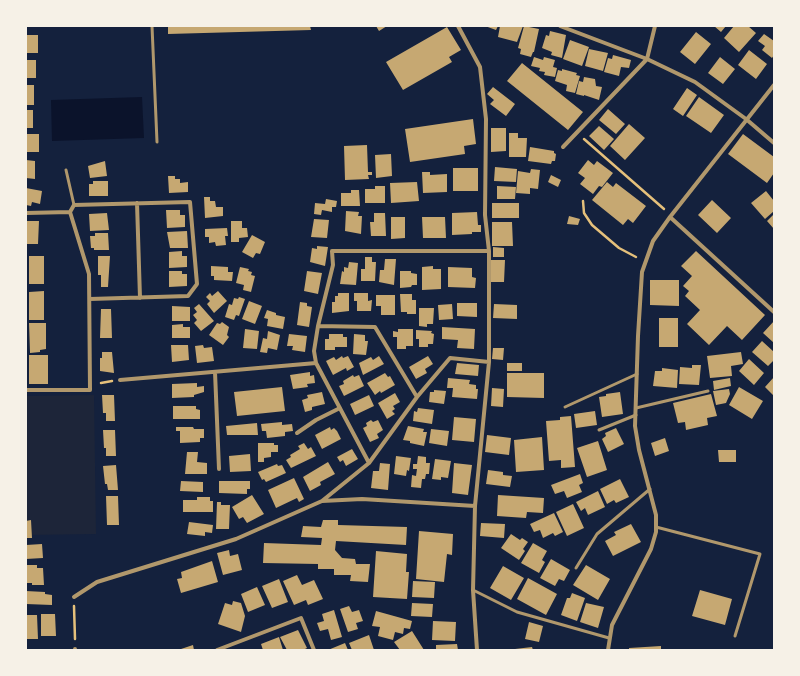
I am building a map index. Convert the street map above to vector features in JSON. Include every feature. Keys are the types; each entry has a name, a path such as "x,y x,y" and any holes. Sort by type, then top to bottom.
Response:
{"street":[{"path":"458,26 480,68 486,119 485,216 488,251 489,362 475,506 472,590 477,650"},
{"path":"560,26 647,59 695,82 746,119 774,143"},
{"path":"563,148 647,59 654,26"},
{"path":"608,650 612,625 651,549 656,527 656,515 639,450 636,415 642,272 653,241 670,216 774,85"},
{"path":"26,390 90,390 89,274 70,212 74,205 190,202 197,284 188,296 90,299"},
{"path":"137,203 140,298"},
{"path":"26,213 70,212"},
{"path":"670,216 774,312"},
{"path":"369,463 316,363 314,351 318,326 333,265 332,251 488,251"},
{"path":"318,326 375,327 417,397"},
{"path":"74,597 97,582 236,539 322,501 369,463 417,397 450,358 489,362"},
{"path":"120,380 316,363"},
{"path":"215,372 219,470"},
{"path":"297,433 316,420 340,408"},
{"path":"322,501 362,499 475,506"},
{"path":"217,650 301,618 314,650"}],"lane":[{"path":"152,26 157,142"},
{"path":"66,170 74,205"},
{"path":"565,407 637,374"},
{"path":"636,408 708,391"},
{"path":"599,430 636,415"},
{"path":"576,568 597,534 650,489"},
{"path":"656,527 760,554 735,636"},
{"path":"472,590 517,612 609,638"}],"path":[{"path":"577,133 670,216"},
{"path":"583,201 584,213 592,225 605,238 619,248 646,261"},
{"path":"90,384 120,380"},
{"path":"74,597 75,650"}],"shaded area":[{"path":"142,97 144,138 52,141 51,100"},
{"path":"94,395 96,534 27,535 26,396"}],"building":[{"path":"168,26 310,26 311,30 168,34"},
{"path":"376,26 387,26 379,31"},
{"path":"485,26 498,26 496,30"},
{"path":"500,26 523,26 517,42 498,37"},
{"path":"524,26 539,29 534,52 531,57 520,54 521,49 518,48"},
{"path":"714,26 726,26 721,32"},
{"path":"734,26 748,26 756,33 739,52 724,38"},
{"path":"447,27 461,50 449,57 452,62 403,90 386,62"},
{"path":"550,31 566,35 562,58 551,55 552,52 542,48 546,35 549,36"},
{"path":"696,32 711,44 695,64 680,52"},
{"path":"764,34 774,41 774,55 772,58 762,50 765,46 758,41"},
{"path":"26,35 38,35 38,53 26,53"},
{"path":"570,40 589,47 582,66 563,59"},
{"path":"589,49 608,53 603,71 585,66"},
{"path":"749,50 767,64 756,79 738,65"},
{"path":"613,55 631,60 629,68 621,67 619,76 604,72 608,58 612,59"},
{"path":"534,57 543,60 544,57 555,60 553,67 557,68 555,77 544,75 545,72 539,71 540,68 531,66"},
{"path":"720,57 735,69 723,84 708,73"},
{"path":"26,60 36,60 36,78 26,78"},
{"path":"522,63 583,112 568,130 507,81"},
{"path":"562,69 577,73 576,75 580,76 575,93 566,91 567,85 555,81 558,70 562,71"},
{"path":"584,77 595,79 596,86 602,87 599,100 576,94 579,81 583,82"},
{"path":"26,85 34,85 34,105 26,105"},
{"path":"493,87 515,104 506,116 490,104 494,100 487,94"},
{"path":"687,88 697,95 683,116 673,109"},
{"path":"699,97 724,115 711,133 686,116"},
{"path":"608,109 625,124 616,134 599,120"},
{"path":"26,110 33,110 33,128 26,128"},
{"path":"473,119 476,144 464,146 465,154 410,162 405,129"},
{"path":"629,124 645,138 625,160 610,146"},
{"path":"599,126 614,139 604,150 589,136"},
{"path":"491,128 506,128 506,151 491,152"},
{"path":"509,133 518,133 518,138 527,138 526,157 509,157"},
{"path":"26,134 39,134 39,152 26,152"},
{"path":"743,134 774,157 774,173 767,183 728,154"},
{"path":"367,145 368,172 372,172 372,175 368,175 369,179 345,180 344,146"},
{"path":"530,147 554,151 556,154 555,161 552,161 551,164 528,161"},
{"path":"391,154 392,176 376,178 375,155"},
{"path":"26,160 35,161 35,179 26,178"},
{"path":"588,160 594,165 597,161 613,173 602,187 599,186 593,194 580,184 585,178 578,173"},
{"path":"105,161 107,176 90,178 88,166"},
{"path":"495,167 517,169 516,182 494,181"},
{"path":"453,168 478,168 478,191 453,191"},
{"path":"531,169 540,170 538,189 530,188 530,194 516,193 518,171 530,173"},
{"path":"422,172 430,172 430,175 447,174 447,192 423,193"},
{"path":"551,175 561,180 558,187 548,182"},
{"path":"168,176 175,176 175,179 180,179 180,183 188,182 188,192 169,193"},
{"path":"93,181 108,181 108,196 89,196 89,184 93,184"},
{"path":"417,182 419,201 391,203 390,183"},
{"path":"607,182 613,187 616,183 646,206 633,223 628,219 623,225 592,200"},
{"path":"375,186 385,186 385,203 365,203 365,189 375,189"},
{"path":"497,186 516,187 515,199 497,199"},
{"path":"26,188 42,191 40,204 32,202 31,206 26,205"},
{"path":"351,190 359,190 360,206 341,206 341,193 351,193"},
{"path":"766,191 774,201 774,211 765,219 751,203"},
{"path":"204,197 210,197 210,201 215,201 216,207 223,207 223,216 205,218"},
{"path":"326,199 337,201 336,207 332,207 332,212 322,210 321,215 314,214 315,203 325,204"},
{"path":"712,200 731,218 717,233 698,215"},
{"path":"492,203 519,203 519,218 492,218"},
{"path":"166,210 180,210 180,215 185,215 185,227 167,228"},
{"path":"346,211 359,212 358,216 362,216 361,234 345,231"},
{"path":"477,212 478,225 481,225 481,232 452,235 452,213"},
{"path":"107,213 109,230 90,231 89,214"},
{"path":"374,213 385,213 386,236 371,236 370,222 374,222"},
{"path":"774,214 774,229 767,221"},
{"path":"569,216 580,219 578,225 567,224"},
{"path":"391,217 405,217 405,238 391,239"},
{"path":"422,217 445,217 446,238 423,238"},
{"path":"314,219 329,220 327,238 311,237"},
{"path":"26,221 39,221 38,244 26,244"},
{"path":"231,221 242,221 242,228 247,228 248,237 239,238 239,242 231,242"},
{"path":"492,222 512,222 513,246 492,246"},
{"path":"227,228 228,236 225,236 226,245 216,246 215,242 209,243 209,237 205,237 205,229"},
{"path":"187,231 188,248 170,248 167,232"},
{"path":"95,233 108,233 109,250 94,250 94,248 91,248 90,236 95,236"},
{"path":"252,235 265,242 260,254 256,253 253,258 242,252"},
{"path":"317,246 328,247 325,266 310,262 312,248 317,249"},
{"path":"493,247 504,248 504,257 493,257"},
{"path":"182,251 182,256 187,256 187,267 169,268 169,252"},
{"path":"696,251 765,315 742,340 727,326 709,345 687,324 700,310 685,296 689,291 683,286 692,276 681,266"},
{"path":"29,256 44,256 44,284 29,284"},
{"path":"98,256 110,256 108,287 101,287 101,275 98,275"},
{"path":"365,257 372,257 372,262 376,262 375,281 361,281 361,269 365,269"},
{"path":"385,259 396,259 394,285 379,282 380,270 384,270"},
{"path":"491,260 505,260 504,282 491,282"},
{"path":"349,262 358,263 356,285 340,284 342,271 344,272 344,267 348,268"},
{"path":"211,266 228,267 228,272 233,272 232,281 214,280 214,276 211,276"},
{"path":"433,266 433,269 441,269 441,289 422,290 422,267"},
{"path":"240,267 249,269 248,271 252,272 251,275 255,276 251,292 243,290 244,285 236,283"},
{"path":"448,267 472,268 472,277 476,278 475,288 448,287"},
{"path":"169,271 182,271 182,274 187,274 187,286 169,287"},
{"path":"307,271 322,273 318,294 304,291"},
{"path":"400,271 411,271 411,273 417,274 417,285 400,288"},
{"path":"650,280 679,280 679,306 650,305"},
{"path":"44,291 44,320 29,320 29,292"},
{"path":"218,291 227,301 214,313 207,304 210,301 206,297 210,293 212,296"},
{"path":"338,293 349,293 349,311 332,313 332,302 335,302 335,296 338,296"},
{"path":"354,293 368,293 368,301 372,300 371,311 357,311 357,301 354,301"},
{"path":"400,294 412,294 412,300 416,300 416,314 401,312"},
{"path":"376,295 395,295 395,315 381,315 381,306 376,306"},
{"path":"239,297 245,299 239,316 236,315 234,320 225,317 229,304 232,305 234,298 238,299"},
{"path":"249,301 262,306 255,324 242,319"},
{"path":"300,302 307,303 307,306 312,307 309,327 297,325"},
{"path":"457,303 477,303 477,317 457,316"},
{"path":"199,304 214,321 201,331 194,323 197,320 193,315 197,312 194,308"},
{"path":"452,304 453,319 439,320 438,305"},
{"path":"494,304 517,305 517,319 493,318"},
{"path":"172,306 190,307 190,321 172,321"},
{"path":"419,308 434,308 433,324 427,324 427,327 419,326"},
{"path":"101,309 111,309 112,338 100,338"},
{"path":"267,310 276,313 276,315 285,317 283,329 267,326 268,319 264,318"},
{"path":"659,318 678,318 678,347 659,347"},
{"path":"774,321 774,343 763,333"},
{"path":"222,322 229,327 227,335 229,337 223,345 209,335 217,323 220,324"},
{"path":"29,323 46,323 46,349 40,350 40,352 30,353"},
{"path":"183,324 183,327 190,327 190,338 172,338 172,325"},
{"path":"442,327 475,329 474,349 457,348 458,340 442,339"},
{"path":"245,329 259,331 257,349 243,348"},
{"path":"398,329 413,329 413,346 406,346 406,349 397,349 397,337 393,337 393,331 398,332"},
{"path":"416,330 432,331 431,333 434,334 433,344 428,344 428,347 419,347 419,339 416,339"},
{"path":"268,331 280,335 277,350 268,348 267,353 260,352 263,338 267,339"},
{"path":"289,334 307,336 305,352 292,350 293,346 287,346"},
{"path":"329,334 343,334 343,337 347,337 347,347 335,347 335,350 325,350 325,339 329,339"},
{"path":"354,334 365,335 365,341 368,341 366,355 353,354"},
{"path":"762,341 774,352 774,360 768,366 752,352"},
{"path":"171,345 188,345 189,360 172,362"},
{"path":"203,345 204,348 212,347 214,361 197,363 195,346"},
{"path":"493,348 504,348 503,360 492,359"},
{"path":"102,352 112,352 114,373 100,371 100,358 102,358"},
{"path":"741,352 743,364 731,366 732,376 710,378 707,356"},
{"path":"29,355 48,355 48,384 29,384"},
{"path":"342,356 343,358 348,356 354,367 347,371 346,368 333,375 326,361 334,357 336,360"},
{"path":"379,356 384,364 363,375 359,363 371,357 373,360"},
{"path":"428,356 433,364 425,369 427,373 416,379 409,367"},
{"path":"749,359 764,373 754,385 739,371"},
{"path":"457,363 479,365 478,376 455,374"},
{"path":"507,363 522,363 522,371 507,371"},
{"path":"692,365 701,365 699,385 679,384 680,367 692,368"},
{"path":"662,368 678,370 677,388 653,386 655,371 662,371"},
{"path":"310,372 310,376 314,375 315,383 307,384 308,387 293,389 290,375"},
{"path":"385,373 388,377 390,376 395,385 381,393 380,391 375,395 367,383"},
{"path":"507,373 544,373 544,398 507,397"},
{"path":"353,375 354,377 359,375 364,386 344,396 339,386 344,384 343,381"},
{"path":"774,377 774,396 765,387"},
{"path":"448,378 470,380 469,384 476,385 476,389 478,389 477,399 452,397 453,388 447,388"},
{"path":"730,378 731,386 714,390 713,381"},
{"path":"197,383 197,387 204,386 204,392 194,395 194,397 172,398 172,384"},
{"path":"282,387 285,411 237,416 234,392"},
{"path":"739,387 763,401 752,419 729,405"},
{"path":"492,388 504,389 503,407 491,406"},
{"path":"729,389 730,394 726,403 716,405 713,391"},
{"path":"434,390 446,391 444,404 429,402 430,392 434,392"},
{"path":"322,392 325,404 312,407 312,410 305,412 302,400 308,398 307,395"},
{"path":"620,392 623,414 602,417 599,397 606,396 606,394"},
{"path":"395,393 400,402 393,406 395,409 392,411 395,414 387,419 378,403"},
{"path":"711,394 717,416 707,418 708,425 686,430 685,422 678,423 673,403"},
{"path":"102,395 114,395 115,421 106,421 106,413 103,413"},
{"path":"369,395 374,406 355,415 350,404"},
{"path":"173,406 196,406 196,409 200,410 200,419 173,419"},
{"path":"418,408 434,410 432,424 413,421 414,411 417,412"},
{"path":"595,411 597,425 576,428 574,414"},
{"path":"571,416 575,467 561,468 561,460 549,461 546,421 560,420 560,417"},
{"path":"454,417 476,419 474,442 452,440"},
{"path":"371,420 373,422 378,420 383,430 377,434 379,438 370,442 363,428 367,426 366,423"},
{"path":"282,422 282,425 292,424 293,431 285,432 285,436 267,438 266,431 262,431 261,424"},
{"path":"257,423 258,435 227,435 226,426"},
{"path":"408,426 424,429 423,432 427,432 424,446 403,440"},
{"path":"176,427 193,427 194,429 204,429 204,438 200,438 200,442 180,443 180,431 176,431"},
{"path":"330,427 331,430 334,428 337,431 341,439 322,449 315,435"},
{"path":"616,428 624,444 608,452 602,439 606,436 605,433"},
{"path":"431,429 449,431 447,446 429,443"},
{"path":"103,430 115,430 116,456 106,456"},
{"path":"487,435 511,438 509,455 485,452"},
{"path":"542,437 544,470 516,472 514,440"},
{"path":"665,438 669,451 655,456 651,443"},
{"path":"598,441 607,470 587,477 577,448"},
{"path":"258,443 274,443 274,445 278,445 278,452 271,452 271,457 264,458 264,462 258,462"},
{"path":"304,443 308,449 311,447 316,456 291,468 286,460 291,457 290,455 300,449 298,446"},
{"path":"352,449 358,459 346,466 343,460 340,462 337,457"},
{"path":"718,450 736,450 736,462 719,462"},
{"path":"187,452 198,452 197,462 207,463 207,474 185,474"},
{"path":"250,454 251,471 230,472 229,456"},
{"path":"396,456 411,458 409,471 407,470 406,476 394,474"},
{"path":"418,456 426,457 426,463 430,463 429,474 426,474 425,479 422,479 421,488 411,487 412,475 416,476 417,469 413,469 413,464 417,464"},
{"path":"435,459 451,461 448,478 441,477 441,480 432,479"},
{"path":"328,462 335,474 320,482 321,485 310,491 303,477"},
{"path":"380,463 390,464 388,490 371,488 373,471 379,471"},
{"path":"454,463 472,465 468,495 452,493"},
{"path":"277,464 278,466 282,465 286,473 266,482 264,479 262,480 258,472"},
{"path":"116,465 118,490 108,490 107,484 105,484 103,466"},
{"path":"488,470 503,472 503,475 512,476 510,487 486,484"},
{"path":"580,474 583,483 579,485 582,492 567,498 564,491 555,494 551,485"},
{"path":"294,478 304,499 299,502 297,498 276,508 268,490"},
{"path":"620,479 629,497 616,503 614,500 607,504 600,489"},
{"path":"181,481 203,482 203,492 180,491"},
{"path":"219,481 250,481 250,489 247,489 247,494 219,493"},
{"path":"598,491 605,507 588,515 585,508 581,511 576,502"},
{"path":"252,495 264,514 247,523 243,517 239,519 232,507"},
{"path":"498,495 544,498 543,513 527,512 526,518 497,516"},
{"path":"106,496 118,496 119,525 107,525"},
{"path":"197,497 210,497 210,501 213,501 213,512 183,512 183,500 197,500"},
{"path":"217,502 221,502 221,505 230,505 229,529 216,529"},
{"path":"573,504 584,528 567,536 556,512"},
{"path":"554,513 563,532 555,536 553,533 543,538 540,530 534,532 530,524"},
{"path":"31,520 32,538 26,538 26,521"},
{"path":"323,520 338,520 338,525 407,527 406,545 336,541 335,550 342,558 355,559 356,564 370,564 368,582 350,581 351,575 334,575 334,569 318,569 318,564 263,563 264,543 321,545 322,538 301,537 303,526 321,527"},
{"path":"189,522 213,525 212,533 205,532 205,536 187,534"},
{"path":"481,523 505,524 504,538 480,536"},
{"path":"631,524 641,542 613,556 605,541 616,535 614,532"},
{"path":"419,531 453,534 452,555 447,554 444,582 416,579"},
{"path":"511,534 520,540 522,538 528,542 523,549 525,551 519,560 501,548"},
{"path":"533,543 547,551 542,560 545,562 539,573 521,563"},
{"path":"42,544 43,558 26,559 26,545"},
{"path":"229,550 230,556 238,554 242,570 223,575 217,553"},
{"path":"376,551 407,554 406,572 409,572 407,599 373,597"},
{"path":"551,559 570,570 564,581 559,579 555,586 540,578"},
{"path":"212,561 218,582 181,593 177,579 182,578 181,572"},
{"path":"26,565 37,565 37,568 43,568 44,585 32,585 32,583 26,583"},
{"path":"586,565 610,579 598,600 573,585"},
{"path":"503,566 524,578 511,600 490,588"},
{"path":"297,575 302,585 314,580 323,599 308,605 306,600 294,605 283,581"},
{"path":"528,578 557,594 546,615 517,599"},
{"path":"279,579 288,602 272,608 262,586"},
{"path":"413,581 435,582 434,598 412,597"},
{"path":"257,587 265,605 248,612 241,594"},
{"path":"700,590 732,599 725,625 692,616"},
{"path":"26,591 45,592 45,594 52,595 52,605 26,604"},
{"path":"572,593 585,598 577,621 561,615 567,598 570,598"},
{"path":"233,601 241,603 245,616 241,632 218,624 225,603 232,605"},
{"path":"412,603 433,604 432,617 411,616"},
{"path":"586,603 604,607 598,628 580,622"},
{"path":"349,606 352,612 359,610 363,621 356,623 358,629 348,632 340,609"},
{"path":"334,610 342,637 331,640 328,629 320,631 317,623 324,621 322,614"},
{"path":"376,611 412,621 410,629 404,628 403,634 395,632 393,640 378,636 380,627 372,626"},
{"path":"41,614 55,614 56,636 41,636"},
{"path":"26,615 37,615 38,639 26,639"},
{"path":"433,621 456,622 455,641 432,640"},
{"path":"529,622 543,626 539,642 525,639"},
{"path":"298,630 307,648 303,650 287,650 280,637"},
{"path":"412,631 424,650 400,650 394,642"},
{"path":"369,635 374,650 352,650 349,643"},
{"path":"279,637 283,650 263,650 261,644"},
{"path":"345,643 348,650 328,650"},
{"path":"457,644 458,650 436,650 436,645"},
{"path":"193,645 194,650 181,650 181,649"},
{"path":"661,646 661,650 629,650 629,648"},
{"path":"532,647 533,650 515,650 515,649"}]}
